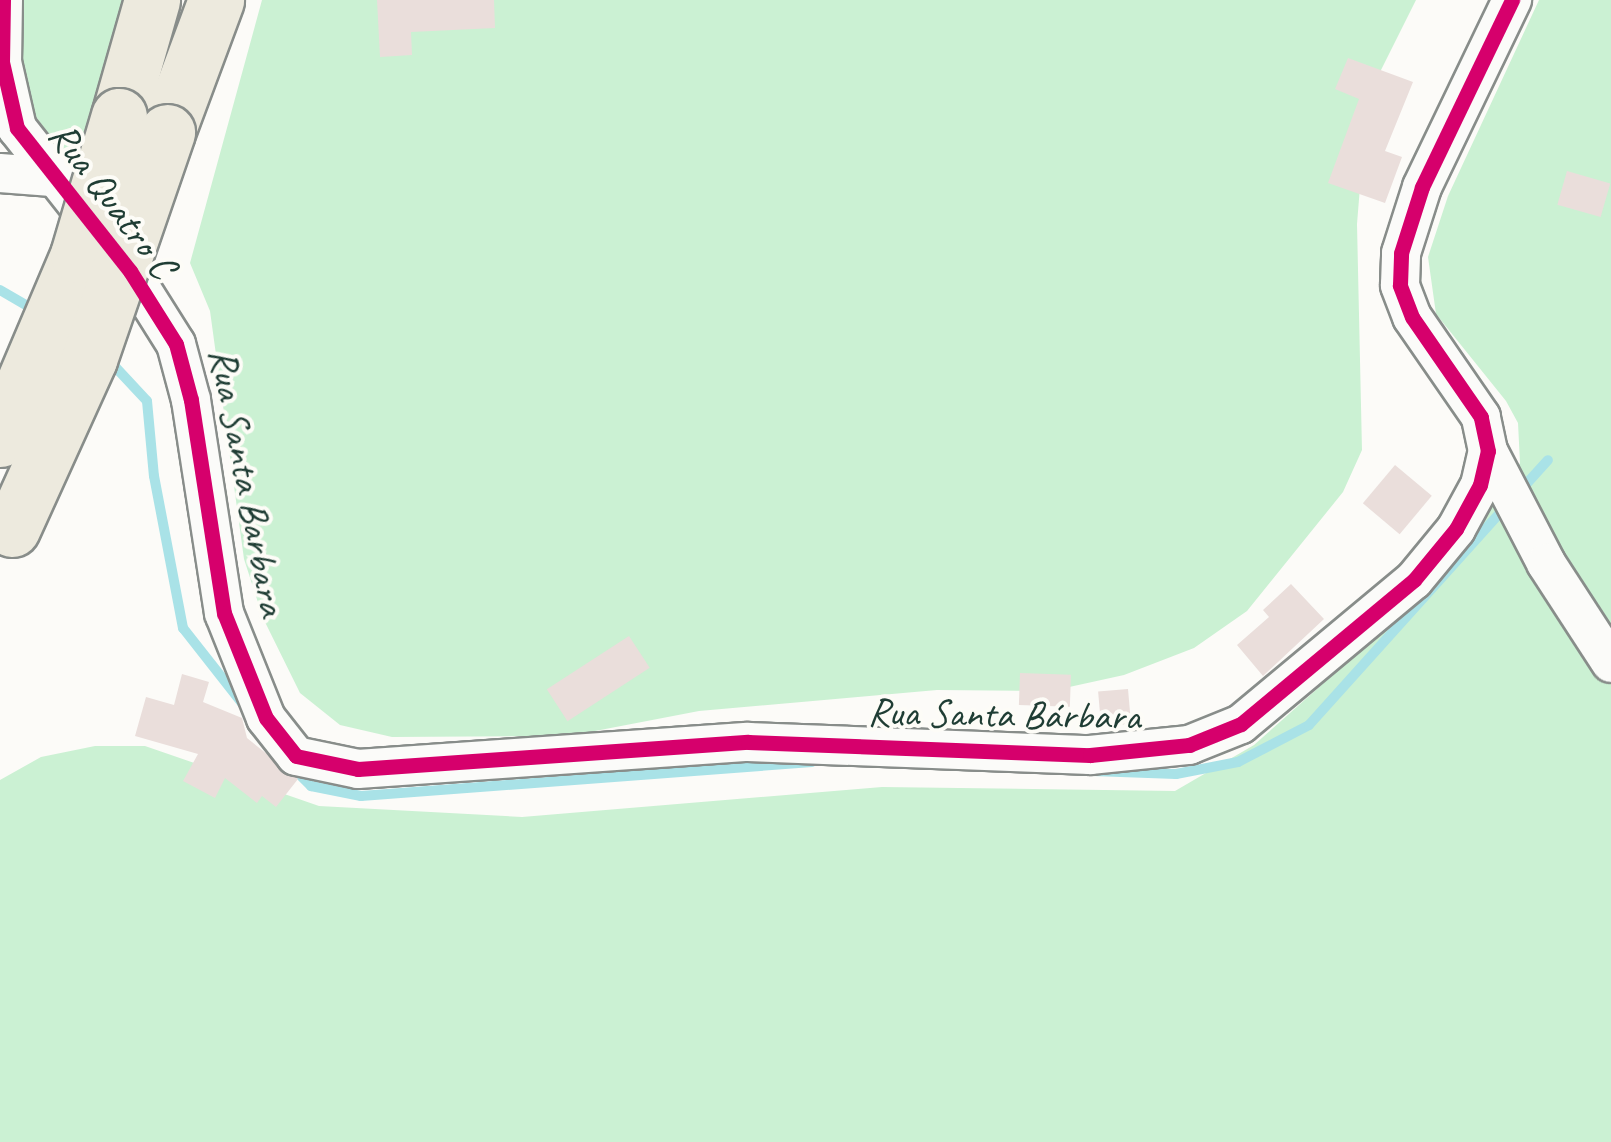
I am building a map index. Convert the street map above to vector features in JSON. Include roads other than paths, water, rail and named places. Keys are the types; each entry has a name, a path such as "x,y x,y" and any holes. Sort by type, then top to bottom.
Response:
{"highway":[{"path":"6,540 89,359 143,124 152,0"},
{"path":"0,439 78,254 143,124 216,0"}],"street":[{"name":"Rua Quatro C","path":"3,0 8,103 52,177 162,320"},
{"path":"1512,0 1422,187 1401,253 1400,285 1412,317 1473,400 1488,451 1525,526 1611,663"},
{"path":"0,173 52,177"},
{"name":"Rua Santa Barbara","path":"162,320 191,400 224,613 266,718"},
{"name":"Rua Santa Bárbara","path":"266,718 296,756 334,769 748,742 1090,755 1190,746 1222,735 1267,705 1414,580 1471,507 1488,451"}],"waterway":[{"path":"0,290 38,312"},
{"path":"106,357 147,401 154,476 183,628 249,712"},
{"path":"1519,492 1548,460"},
{"path":"1093,771 1176,774 1238,762 1309,725 1507,505"},
{"path":"290,765 311,786 361,796 812,762"}]}
